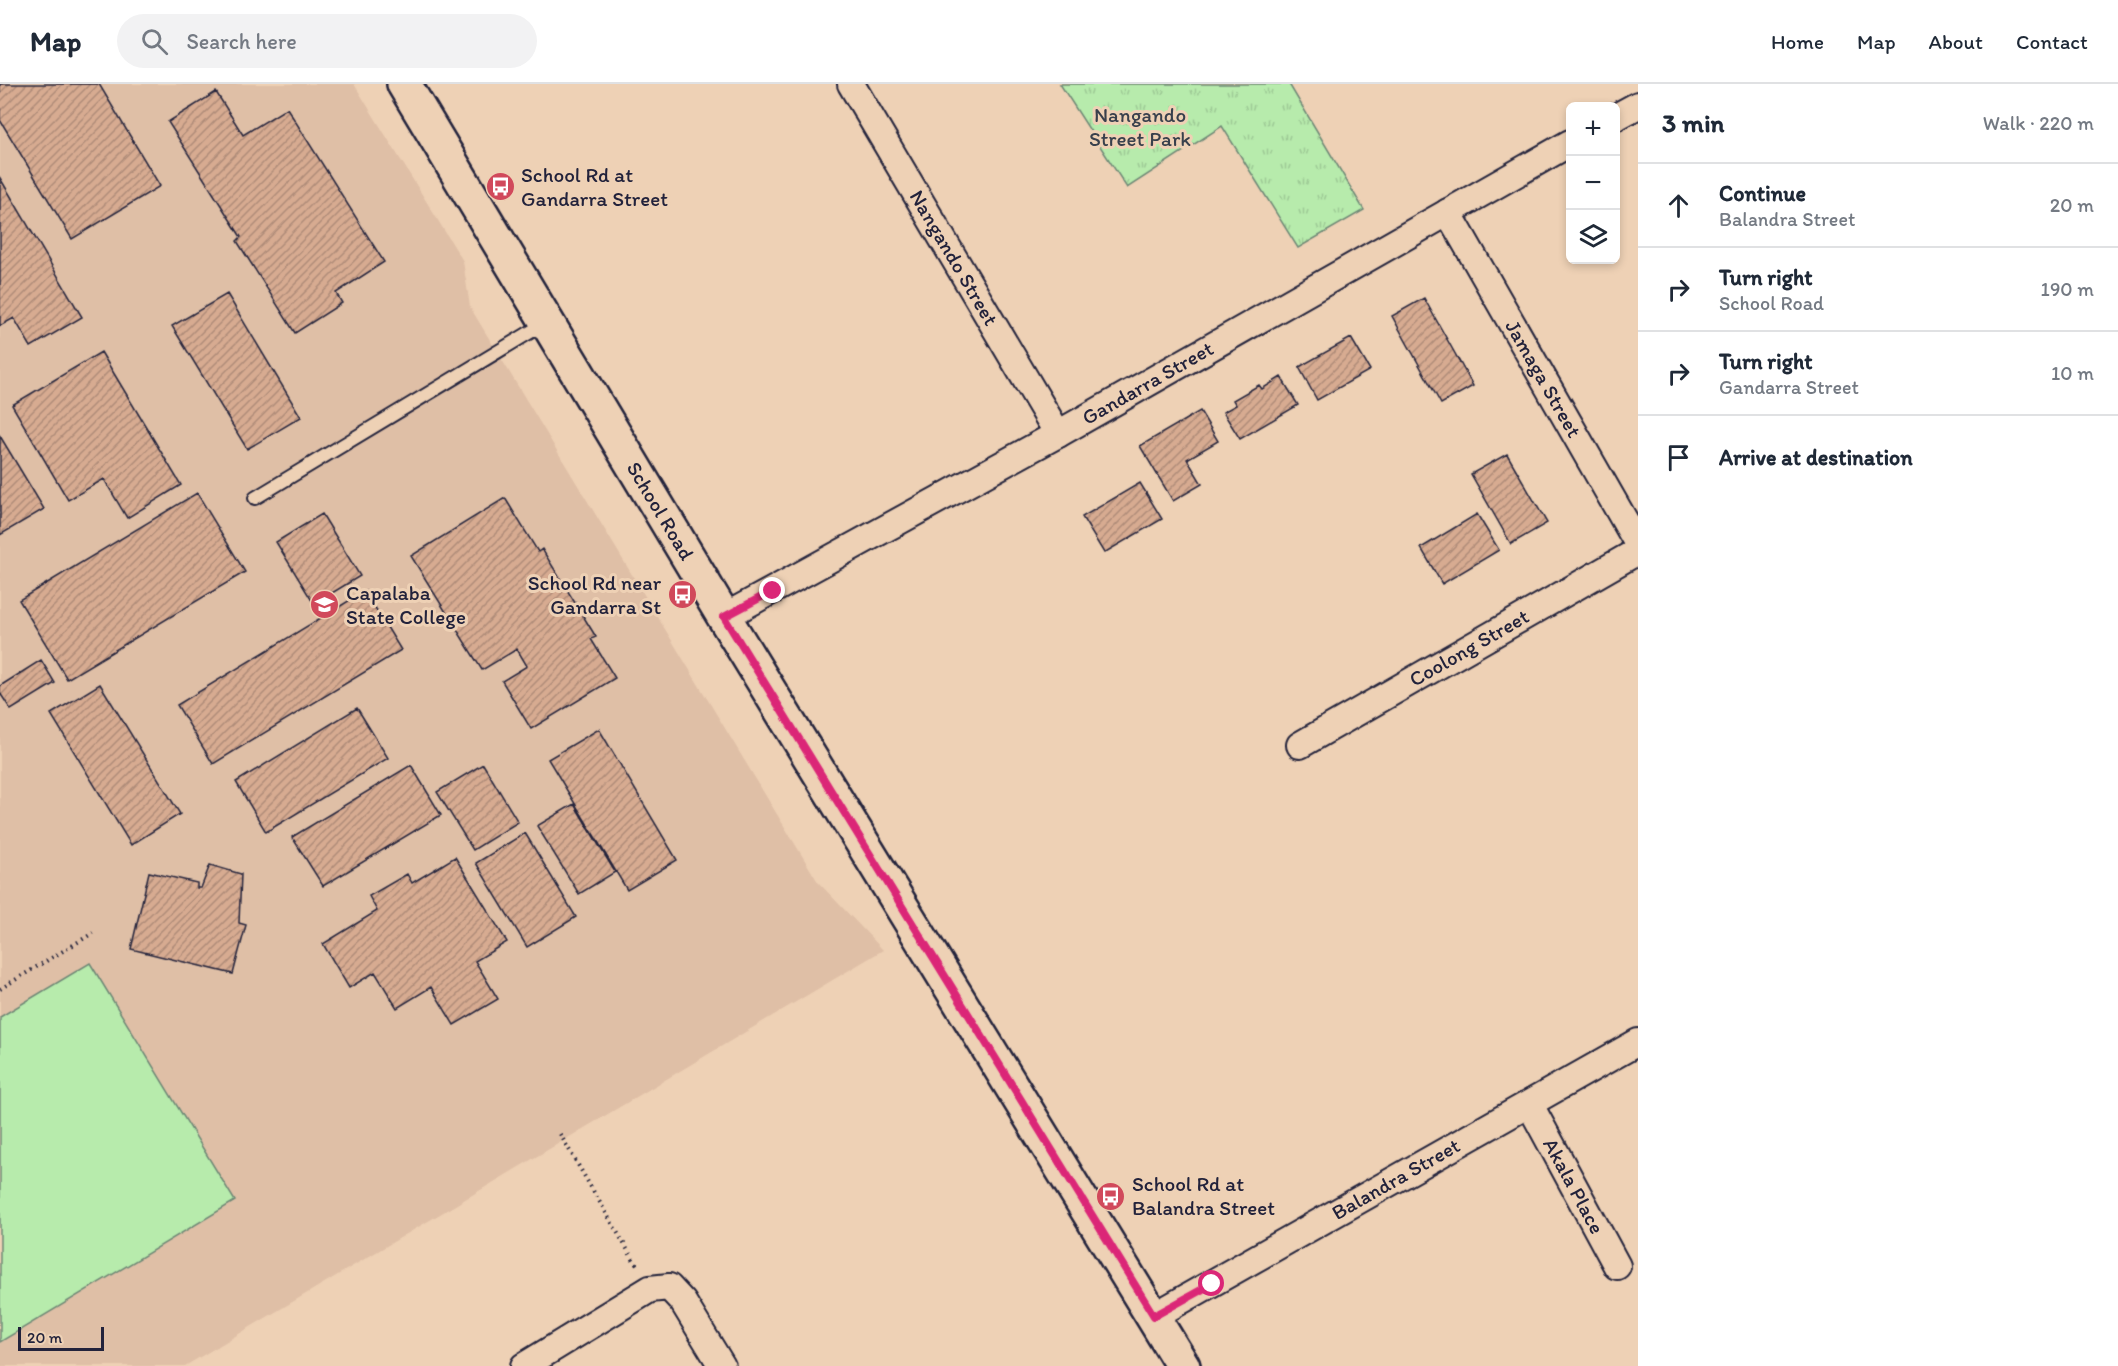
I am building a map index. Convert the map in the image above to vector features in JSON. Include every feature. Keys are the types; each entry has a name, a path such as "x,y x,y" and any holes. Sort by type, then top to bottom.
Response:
{"street":[{"name":"School Road","path":"404,84 724,617 1184,1366"},
{"name":"Nangando Street","path":"851,84 1058,434"},
{"path":"1620,115 1638,105"},
{"name":"Gandarra Street","path":"724,617 1058,434 1566,145"},
{"name":"Jamaga Street","path":"1448,212 1638,544"},
{"name":"Coolong Street","path":"1300,745 1638,551"},
{"name":"Balandra Street","path":"1154,1316 1638,1042"},
{"name":"Akala Place","path":"1530,1105 1617,1266"},
{"path":"524,1366 650,1289 669,1287 683,1302 722,1366"}],"lane":[{"path":"255,498 548,322"}],"path":[{"path":"0,989 93,933"},
{"path":"560,1134 650,1289"}],"shaded area":[{"name":"Capalaba State College","path":"0,84 354,84 463,261 470,307 818,882 883,950 185,1366 0,1366"}],"green space":[{"name":"Nangando Street Park","path":"1060,84 1289,84 1364,210 1298,248 1222,126 1127,188"},
{"path":"90,963 235,1201 0,1342 0,1017"}],"building":[{"path":"0,84 99,84 160,186 72,239 0,120"},
{"path":"216,92 243,135 287,108 384,262 336,293 342,303 295,333 237,241 241,237 168,122"},
{"path":"0,178 82,317 31,347 14,318 0,326"},
{"path":"227,294 301,417 247,449 172,326"},
{"path":"1424,298 1473,386 1441,404 1392,316"},
{"path":"1351,338 1370,370 1317,400 1299,367"},
{"path":"101,352 181,485 127,518 104,479 68,500 12,405"},
{"path":"1281,377 1298,405 1240,439 1223,412 1236,405 1233,400 1259,385 1262,389"},
{"path":"1200,411 1218,441 1187,459 1202,484 1173,501 1140,446"},
{"path":"0,436 44,509 0,535"},
{"path":"1507,454 1547,523 1511,544 1471,474"},
{"path":"1140,483 1162,519 1104,553 1082,517"},
{"path":"197,493 245,572 67,679 19,600"},
{"path":"505,498 538,552 542,549 596,637 591,639 615,678 531,729 502,681 527,666 517,649 482,670 411,556"},
{"path":"322,514 360,576 314,604 276,542"},
{"path":"1477,514 1499,550 1442,584 1421,548"},
{"path":"365,591 401,650 213,764 177,705"},
{"path":"41,660 55,683 11,710 0,693 0,686"},
{"path":"100,684 180,814 131,845 51,714"},
{"path":"357,708 388,758 266,832 236,782"},
{"path":"599,729 677,860 627,890 548,759"},
{"path":"483,764 518,822 473,850 437,792"},
{"path":"411,765 441,815 323,886 292,837"},
{"path":"574,804 615,872 579,894 537,826"},
{"path":"525,833 576,917 527,947 476,863"},
{"path":"455,857 507,942 475,961 498,999 454,1025 431,987 397,1008 375,972 349,988 323,944 377,911 369,896 407,874 412,883"},
{"path":"210,865 241,874 239,923 246,925 233,974 131,949 149,872 197,883 197,888 201,888"}],"place":[{"name":"School Rd at Gandarra Street","path":"500,187"},
{"name":"School Rd near Gandarra St","path":"682,595"},
{"name":"Capalaba State College","path":"325,605"},
{"name":"School Rd at Balandra Street","path":"1111,1196"}],"route":[{"path":"773,591 724,617 1154,1316 1212,1284"}]}
